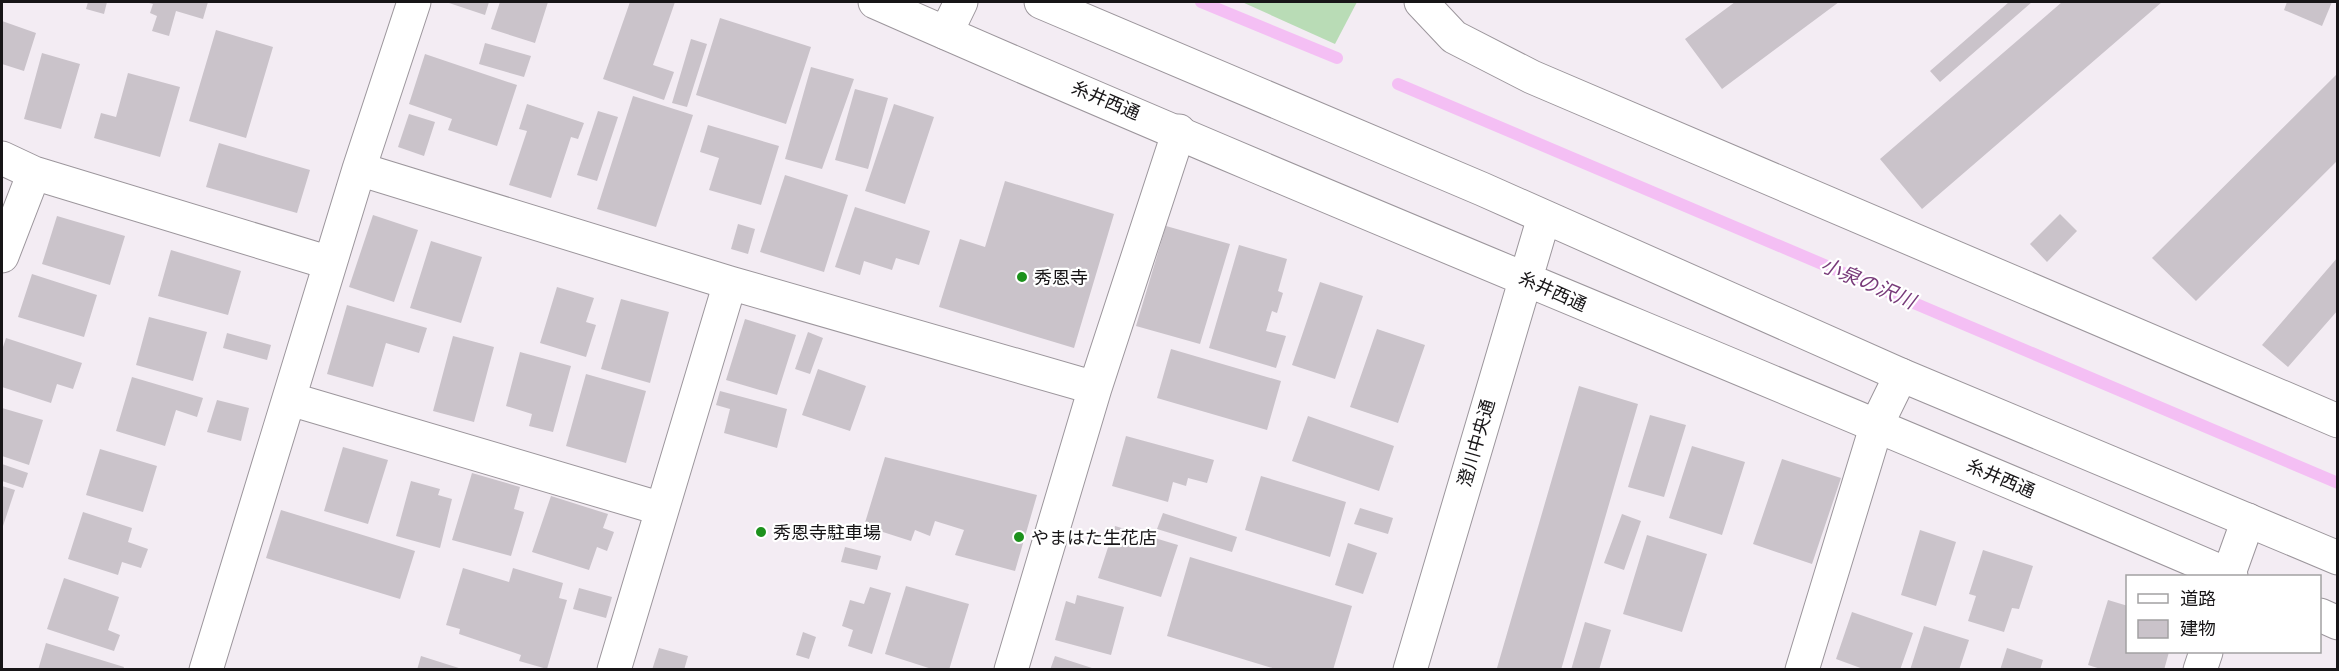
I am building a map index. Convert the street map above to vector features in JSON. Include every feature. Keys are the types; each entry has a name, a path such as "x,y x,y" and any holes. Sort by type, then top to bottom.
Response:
{"street":[{"path":"206,669 359,169 414,2"},
{"name":"糸井西通","path":"875,2 1526,279 1877,424 2227,575"},
{"path":"946,33 961,2"},
{"path":"1041,2 1544,217 1901,375 2337,558"},
{"path":"1421,2 1454,37 1532,77 2337,422"},
{"path":"1011,669 1095,387 1179,131"},
{"path":"2,158 34,173 330,263"},
{"path":"359,169 730,283 1095,387"},
{"path":"2,256 34,173"},
{"name":"澄川中央通","path":"1410,669 1544,217"},
{"path":"614,669 730,283"},
{"path":"1802,669 1877,424 1901,375"},
{"path":"290,399 662,509"},
{"path":"2229,575 2248,520"},
{"path":"2321,616 2337,623"},
{"path":"2200,669 2204,653"}],"green space":[{"path":"1242,2 1357,2 1335,44"}],"building":[{"path":"88,2 107,2 104,14 86,9"},
{"path":"145,2 208,2 203,19 176,11 169,36 152,31 157,16 150,13 153,4"},
{"path":"446,2 489,2 485,15"},
{"path":"500,2 548,2 535,43 491,29"},
{"path":"630,2 675,2 653,65 674,72 664,100 603,79"},
{"path":"1735,2 1839,2 1722,89 1685,39"},
{"path":"2009,2 2032,2 1940,82 1930,71"},
{"path":"2062,2 2162,2 1922,209 1880,159"},
{"path":"2287,2 2332,2 2322,26 2284,10"},
{"path":"720,18 811,47 786,124 696,95"},
{"path":"2,21 36,33 24,71 2,64"},
{"path":"216,30 273,47 246,138 189,121"},
{"path":"691,39 707,44 687,107 672,103"},
{"path":"485,43 531,56 524,77 479,64"},
{"path":"42,53 80,64 61,129 24,119"},
{"path":"425,54 517,85 497,146 448,130 452,119 409,104"},
{"path":"811,67 854,79 822,169 785,159"},
{"path":"128,73 180,87 160,157 94,138 101,113 116,117"},
{"path":"2338,73 2338,160 2196,301 2152,258"},
{"path":"855,89 888,98 868,169 835,160"},
{"path":"633,96 693,115 656,227 597,209"},
{"path":"527,104 584,123 578,139 571,137 551,198 509,185 527,131 519,129"},
{"path":"894,104 934,117 905,204 865,191"},
{"path":"598,111 618,117 597,181 577,175"},
{"path":"409,114 435,122 424,156 398,147"},
{"path":"708,125 779,146 761,205 709,190 719,158 700,152"},
{"path":"219,143 310,170 297,213 206,187"},
{"path":"785,175 848,195 824,272 760,252"},
{"name":"秀恩寺","path":"1005,181 1114,214 1074,348 939,307 960,239 985,247"},
{"path":"855,207 930,231 919,265 896,258 892,270 864,261 860,275 835,267"},
{"path":"2060,214 2077,231 2047,262 2030,244"},
{"path":"373,215 418,230 394,302 349,287"},
{"path":"57,216 125,236 110,285 42,264"},
{"path":"738,224 755,229 748,254 731,249"},
{"path":"1166,226 1230,244 1200,344 1136,326"},
{"path":"431,241 482,257 461,323 410,308"},
{"path":"1239,245 1287,259 1278,291 1283,293 1277,313 1272,311 1266,331 1286,336 1276,368 1209,348"},
{"path":"171,250 241,271 228,315 158,296"},
{"path":"2338,257 2338,310 2288,367 2262,345"},
{"path":"32,274 97,295 84,337 18,317"},
{"path":"1320,282 1363,296 1335,379 1292,365"},
{"path":"557,287 594,298 586,322 596,325 586,357 540,343"},
{"path":"621,299 669,312 650,383 601,369"},
{"path":"347,305 427,328 419,353 386,343 373,387 327,374"},
{"path":"149,317 207,332 193,381 136,365"},
{"path":"745,319 796,335 777,395 726,380"},
{"path":"1377,329 1425,345 1398,423 1350,407"},
{"path":"808,332 823,338 810,374 795,369"},
{"path":"227,333 271,345 267,360 223,348"},
{"path":"453,336 494,347 474,422 433,411"},
{"path":"6,338 82,363 73,389 57,384 51,403 2,387 2,350"},
{"path":"1171,349 1281,381 1267,430 1157,398"},
{"path":"520,352 571,366 553,432 529,426 532,414 506,406"},
{"path":"818,369 866,386 850,431 802,415"},
{"path":"586,374 646,391 626,463 566,446"},
{"path":"132,377 203,398 197,417 176,410 165,446 116,431"},
{"path":"1579,386 1638,404 1561,670 1502,670 1497,668"},
{"path":"720,391 787,409 777,448 724,433 730,409 716,405"},
{"path":"217,400 249,408 241,441 207,432"},
{"path":"2,408 43,420 29,465 2,456"},
{"path":"1650,415 1686,425 1664,497 1628,487"},
{"path":"1308,416 1394,446 1379,491 1292,461"},
{"path":"1126,436 1214,460 1207,483 1188,478 1186,486 1173,482 1168,502 1112,486"},
{"path":"1692,446 1745,462 1722,535 1669,518"},
{"path":"343,447 388,460 368,524 324,511"},
{"path":"100,449 157,466 143,512 86,495"},
{"path":"885,457 1037,495 1015,571 955,555 964,530 935,521 930,536 915,530 911,541 864,526"},
{"path":"1782,459 1841,478 1812,564 1753,544"},
{"path":"2,464 28,473 23,488 2,481"},
{"path":"472,473 520,487 514,509 524,512 511,556 452,540"},
{"path":"1261,476 1346,502 1330,557 1245,530"},
{"path":"411,481 440,489 438,495 452,499 440,548 396,536"},
{"path":"2,486 15,490 2,529"},
{"path":"551,496 608,514 603,528 614,532 607,551 597,547 589,570 532,552"},
{"path":"1360,508 1393,518 1388,534 1354,524"},
{"path":"281,510 415,551 400,599 266,558"},
{"path":"83,512 132,528 128,542 148,549 141,568 122,562 118,575 68,559"},
{"path":"1163,513 1237,537 1232,552 1157,529"},
{"path":"1622,514 1641,521 1624,570 1604,563"},
{"path":"1115,526 1178,545 1161,597 1098,578"},
{"path":"1920,530 1956,542 1936,606 1901,595"},
{"path":"1647,535 1707,554 1682,632 1623,614"},
{"path":"1348,543 1377,553 1363,594 1335,585"},
{"path":"845,547 881,556 877,570 841,562"},
{"path":"1983,550 2033,566 2019,609 2012,608 2004,632 1968,621 1976,596 1969,594"},
{"path":"1190,557 1352,606 1333,670 1279,670 1167,636"},
{"path":"463,568 509,582 513,568 563,583 559,598 567,600 547,669 519,661 521,655 459,634 460,629 446,625"},
{"path":"64,578 119,597 108,630 120,635 114,651 47,629"},
{"path":"906,586 969,604 949,670 935,670 885,654"},
{"path":"870,587 891,593 872,654 848,646 853,630 842,626 850,600 864,604"},
{"path":"579,588 612,597 606,618 573,609"},
{"path":"1077,595 1124,607 1111,655 1055,640 1066,601 1075,604"},
{"path":"2108,600 2126,605 2126,653 2169,653 2164,670 2104,670 2088,665"},
{"path":"1852,612 1913,633 1900,670 1866,670 1836,659"},
{"path":"1585,622 1611,630 1599,670 1571,670"},
{"path":"1924,626 1969,640 1959,670 1910,670"},
{"path":"803,632 816,637 809,659 796,655"},
{"path":"46,643 124,667 123,670 38,670"},
{"path":"659,648 688,656 684,670 652,670"},
{"path":"2007,648 2043,660 2040,670 2000,670"},
{"path":"421,656 462,669 462,670 417,670"},
{"path":"1055,656 1095,669 1095,670 1050,670"}],"waterway":[{"name":"小泉の沢川","path":"1201,2 1337,58"},
{"name":"小泉の沢川","path":"1398,84 2338,483"}],"place":[{"name":"秀恩寺","path":"1022,277"},
{"name":"秀恩寺駐車場","path":"761,532"},
{"name":"やまはた生花店","path":"1019,537"}]}
